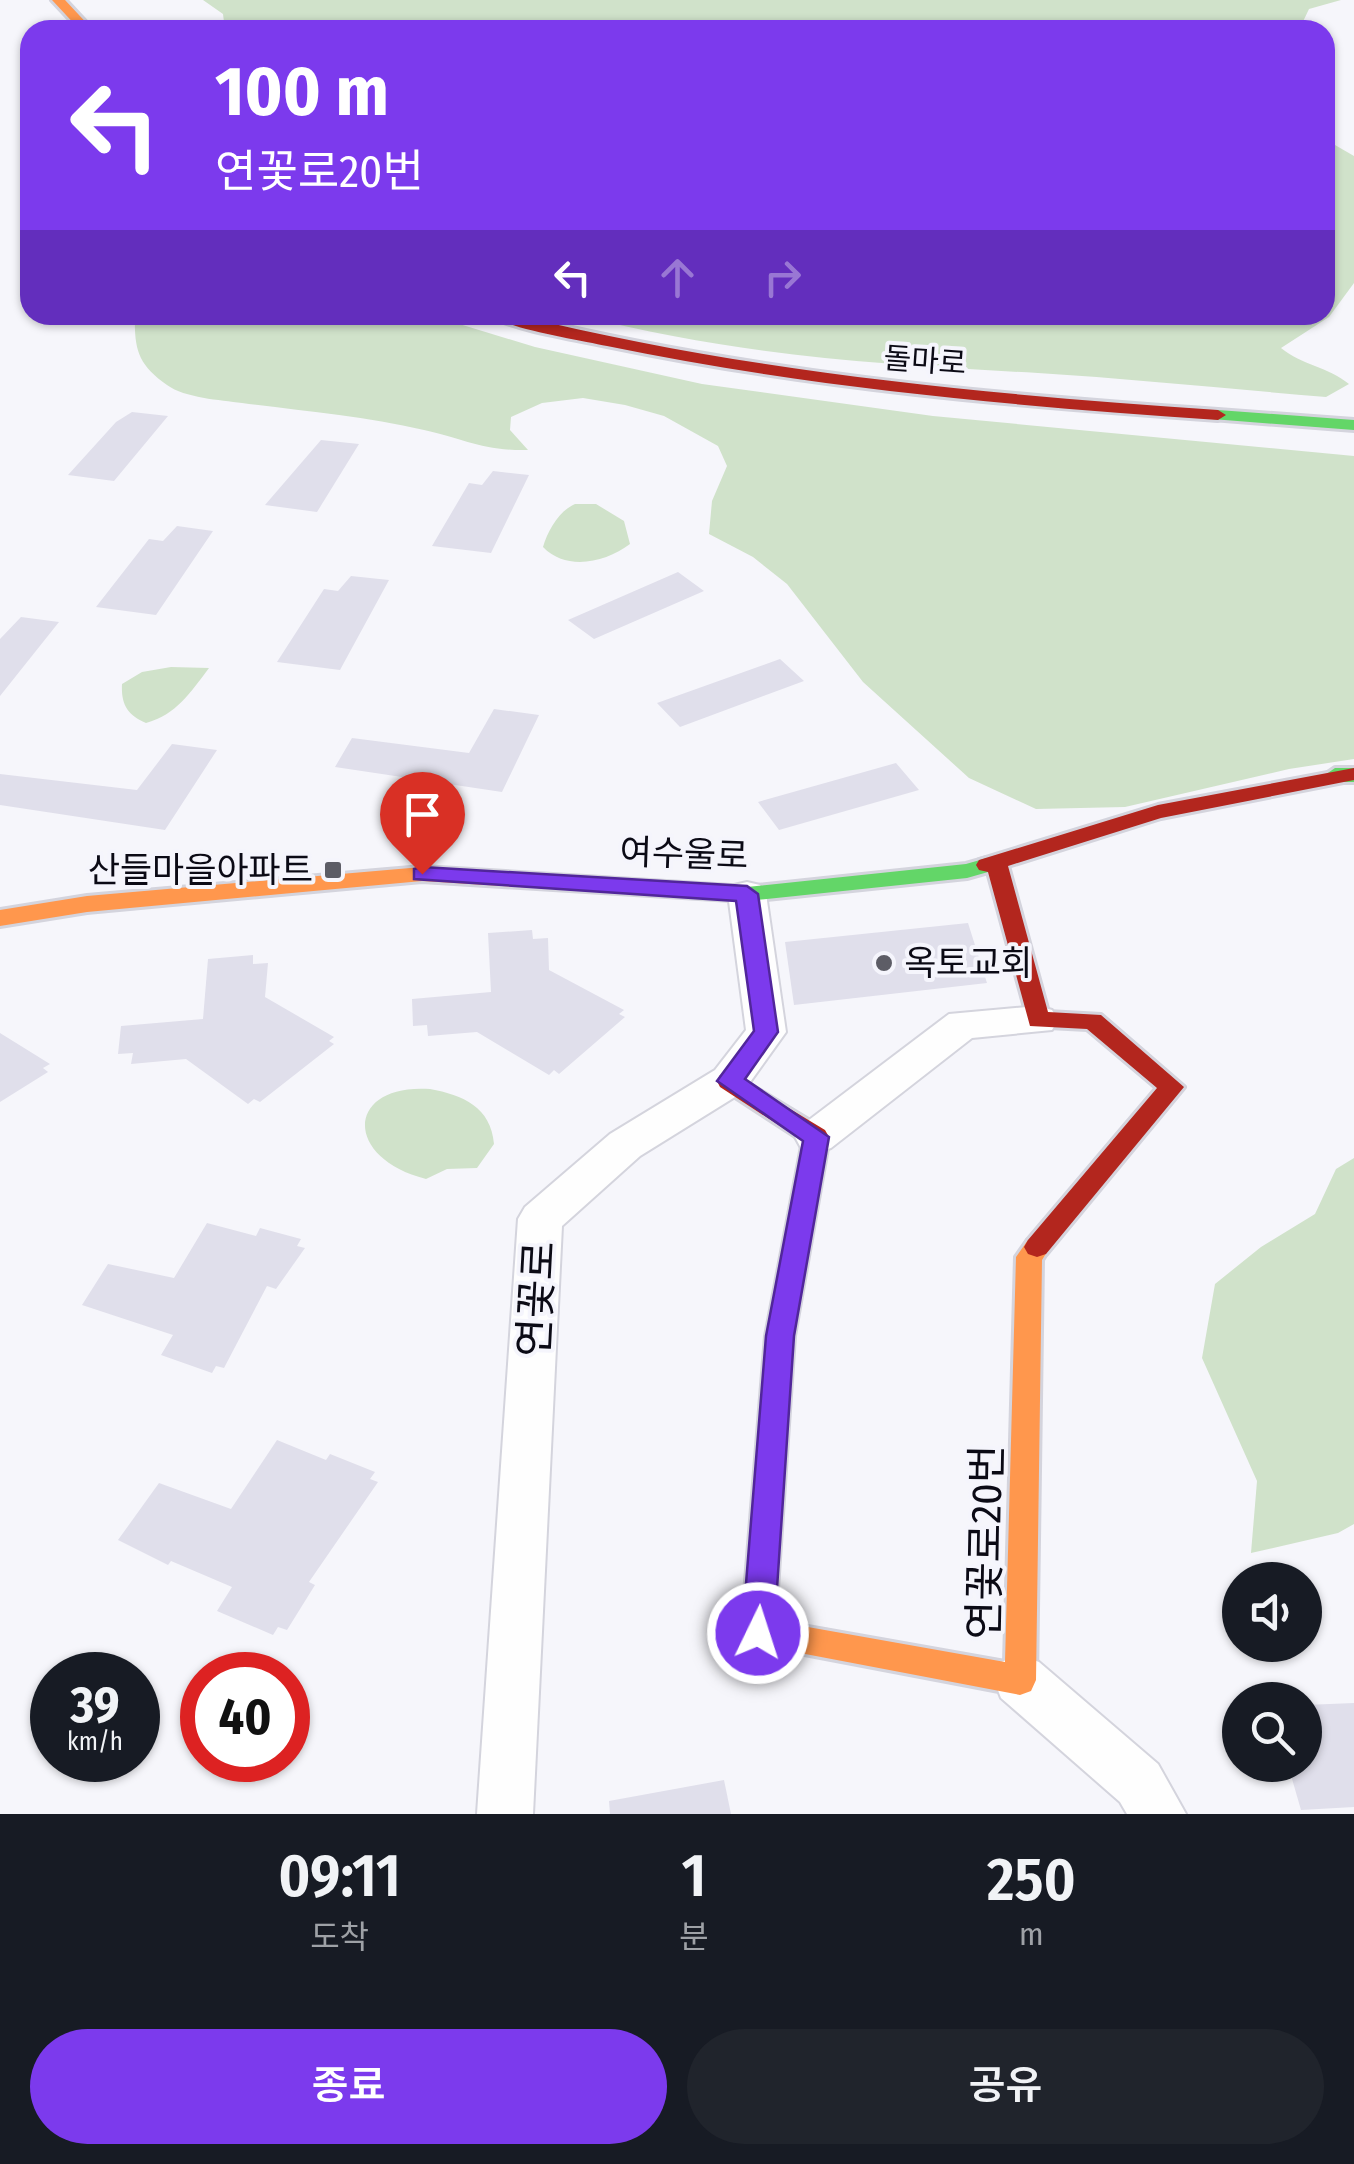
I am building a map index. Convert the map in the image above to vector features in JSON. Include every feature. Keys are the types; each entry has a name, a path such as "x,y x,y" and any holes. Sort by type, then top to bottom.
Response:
{"street":[{"path":"58,0 77,20"},
{"name":"돌마로","path":"538,325 630,348 774,376 1354,425"},
{"name":"여수울로","path":"0,918 88,904 422,874 747,894 997,864 1158,812 1348,774"},
{"path":"730,1081 816,1137 963,1024 1038,1020 997,864"},
{"name":"연꽃로","path":"504,1814 540,1219 625,1145 730,1081 766,1032 747,894"},
{"name":"연꽃로20번","path":"816,1137 780,1336 758,1633 1020,1680 1029,1257 1172,1087 1093,1021 1038,1020"},
{"path":"1020,1680 1139,1783 1158,1814"}],"green space":[{"path":"203,0 1341,0 1309,9 1304,20 224,20 223,14"},
{"path":"1335,145 1354,156 1354,283 1335,309"},
{"path":"135,325 463,325 535,347 702,384 933,416 1354,456 1354,759 1289,769 1125,807 1036,809 969,778 863,682 787,584 753,557 709,534 712,501 727,466 718,446 664,416 583,398 542,403 511,417 510,430 528,450 512,450 379,421 183,393 157,378 144,363"},
{"path":"621,325 1317,325 1281,348 1349,384 1326,397 921,366 752,349"},
{"path":"575,504 596,504 624,521 630,544 609,556 586,562 552,555 543,547 548,534 559,516"},
{"path":"171,667 209,668 182,702 166,714 146,723 134,716 124,703 122,684 142,672"},
{"path":"430,1089 464,1099 487,1121 494,1144 477,1168 447,1169 426,1179 399,1169 379,1155 368,1140 365,1124 370,1109 382,1098 402,1090"},
{"path":"1354,1158 1354,1524 1338,1533 1251,1553 1257,1481 1202,1358 1215,1284 1261,1247 1315,1214 1336,1169"}],"building":[{"path":"132,412 168,416 114,481 68,475 116,422"},
{"path":"321,440 359,444 317,512 265,505"},
{"path":"493,471 529,475 491,553 432,546 469,483 482,485"},
{"path":"177,526 213,531 156,615 96,607 149,539 163,541"},
{"path":"678,572 704,591 594,639 568,620"},
{"path":"351,576 389,580 340,670 277,662 324,589 338,591"},
{"path":"21,617 59,622 0,696 0,639"},
{"path":"780,659 804,681 680,727 657,703"},
{"path":"494,709 539,715 502,792 335,767 352,738 469,753"},
{"path":"172,744 217,750 165,830 0,805 0,774 137,790"},
{"path":"896,763 919,790 779,830 758,802"},
{"name":"옥토교회","path":"968,923 987,983 794,1005 785,942"},
{"path":"532,930 533,939 548,938 549,970 624,1010 619,1014 625,1017 559,1074 554,1070 549,1075 477,1032 428,1036 427,1025 413,1026 412,999 491,992 488,933"},
{"path":"253,955 253,964 268,963 265,997 334,1037 329,1041 334,1044 260,1102 254,1099 248,1104 186,1059 131,1064 133,1053 118,1054 121,1026 203,1019 208,959"},
{"path":"0,1033 50,1064 43,1068 48,1072 0,1102"},
{"path":"207,1223 256,1236 260,1228 301,1239 297,1246 305,1248 276,1289 267,1286 224,1368 216,1366 212,1373 161,1355 173,1335 82,1305 108,1264 174,1278"},
{"path":"277,1440 326,1460 330,1454 375,1472 370,1479 378,1482 309,1582 315,1585 287,1630 278,1627 273,1635 217,1611 232,1587 171,1561 168,1565 118,1540 159,1483 231,1509"},
{"path":"1354,1703 1354,1807 1301,1810 1293,1782 1322,1782 1322,1704"},
{"path":"724,1780 731,1814 610,1814 609,1801"}],"traffic: fast":[{"path":"1218,415 1354,425"},
{"path":"1335,775 1354,775"},
{"path":"602,885 747,894 967,871 987,865"}],"traffic: slow":[{"path":"58,0 77,20"},
{"path":"0,918 87,904 422,874 602,885"},
{"path":"759,1618 758,1633 1020,1680 1029,1257 1037,1247"}],"traffic: jam":[{"path":"538,325 677,356 855,383 1035,402 1218,415"},
{"path":"987,865 1158,812 1354,774"},
{"path":"997,864 1038,1020 1093,1021 1172,1087 1037,1247"},
{"path":"729,1081 816,1137 780,1336 759,1618"}],"place":[{"name":"산들마을아파트","path":"333,870"},
{"name":"옥토교회","path":"884,963"}],"route":[{"path":"422,874 747,894 766,1032 730,1081 816,1137 780,1336 758,1633"}]}
